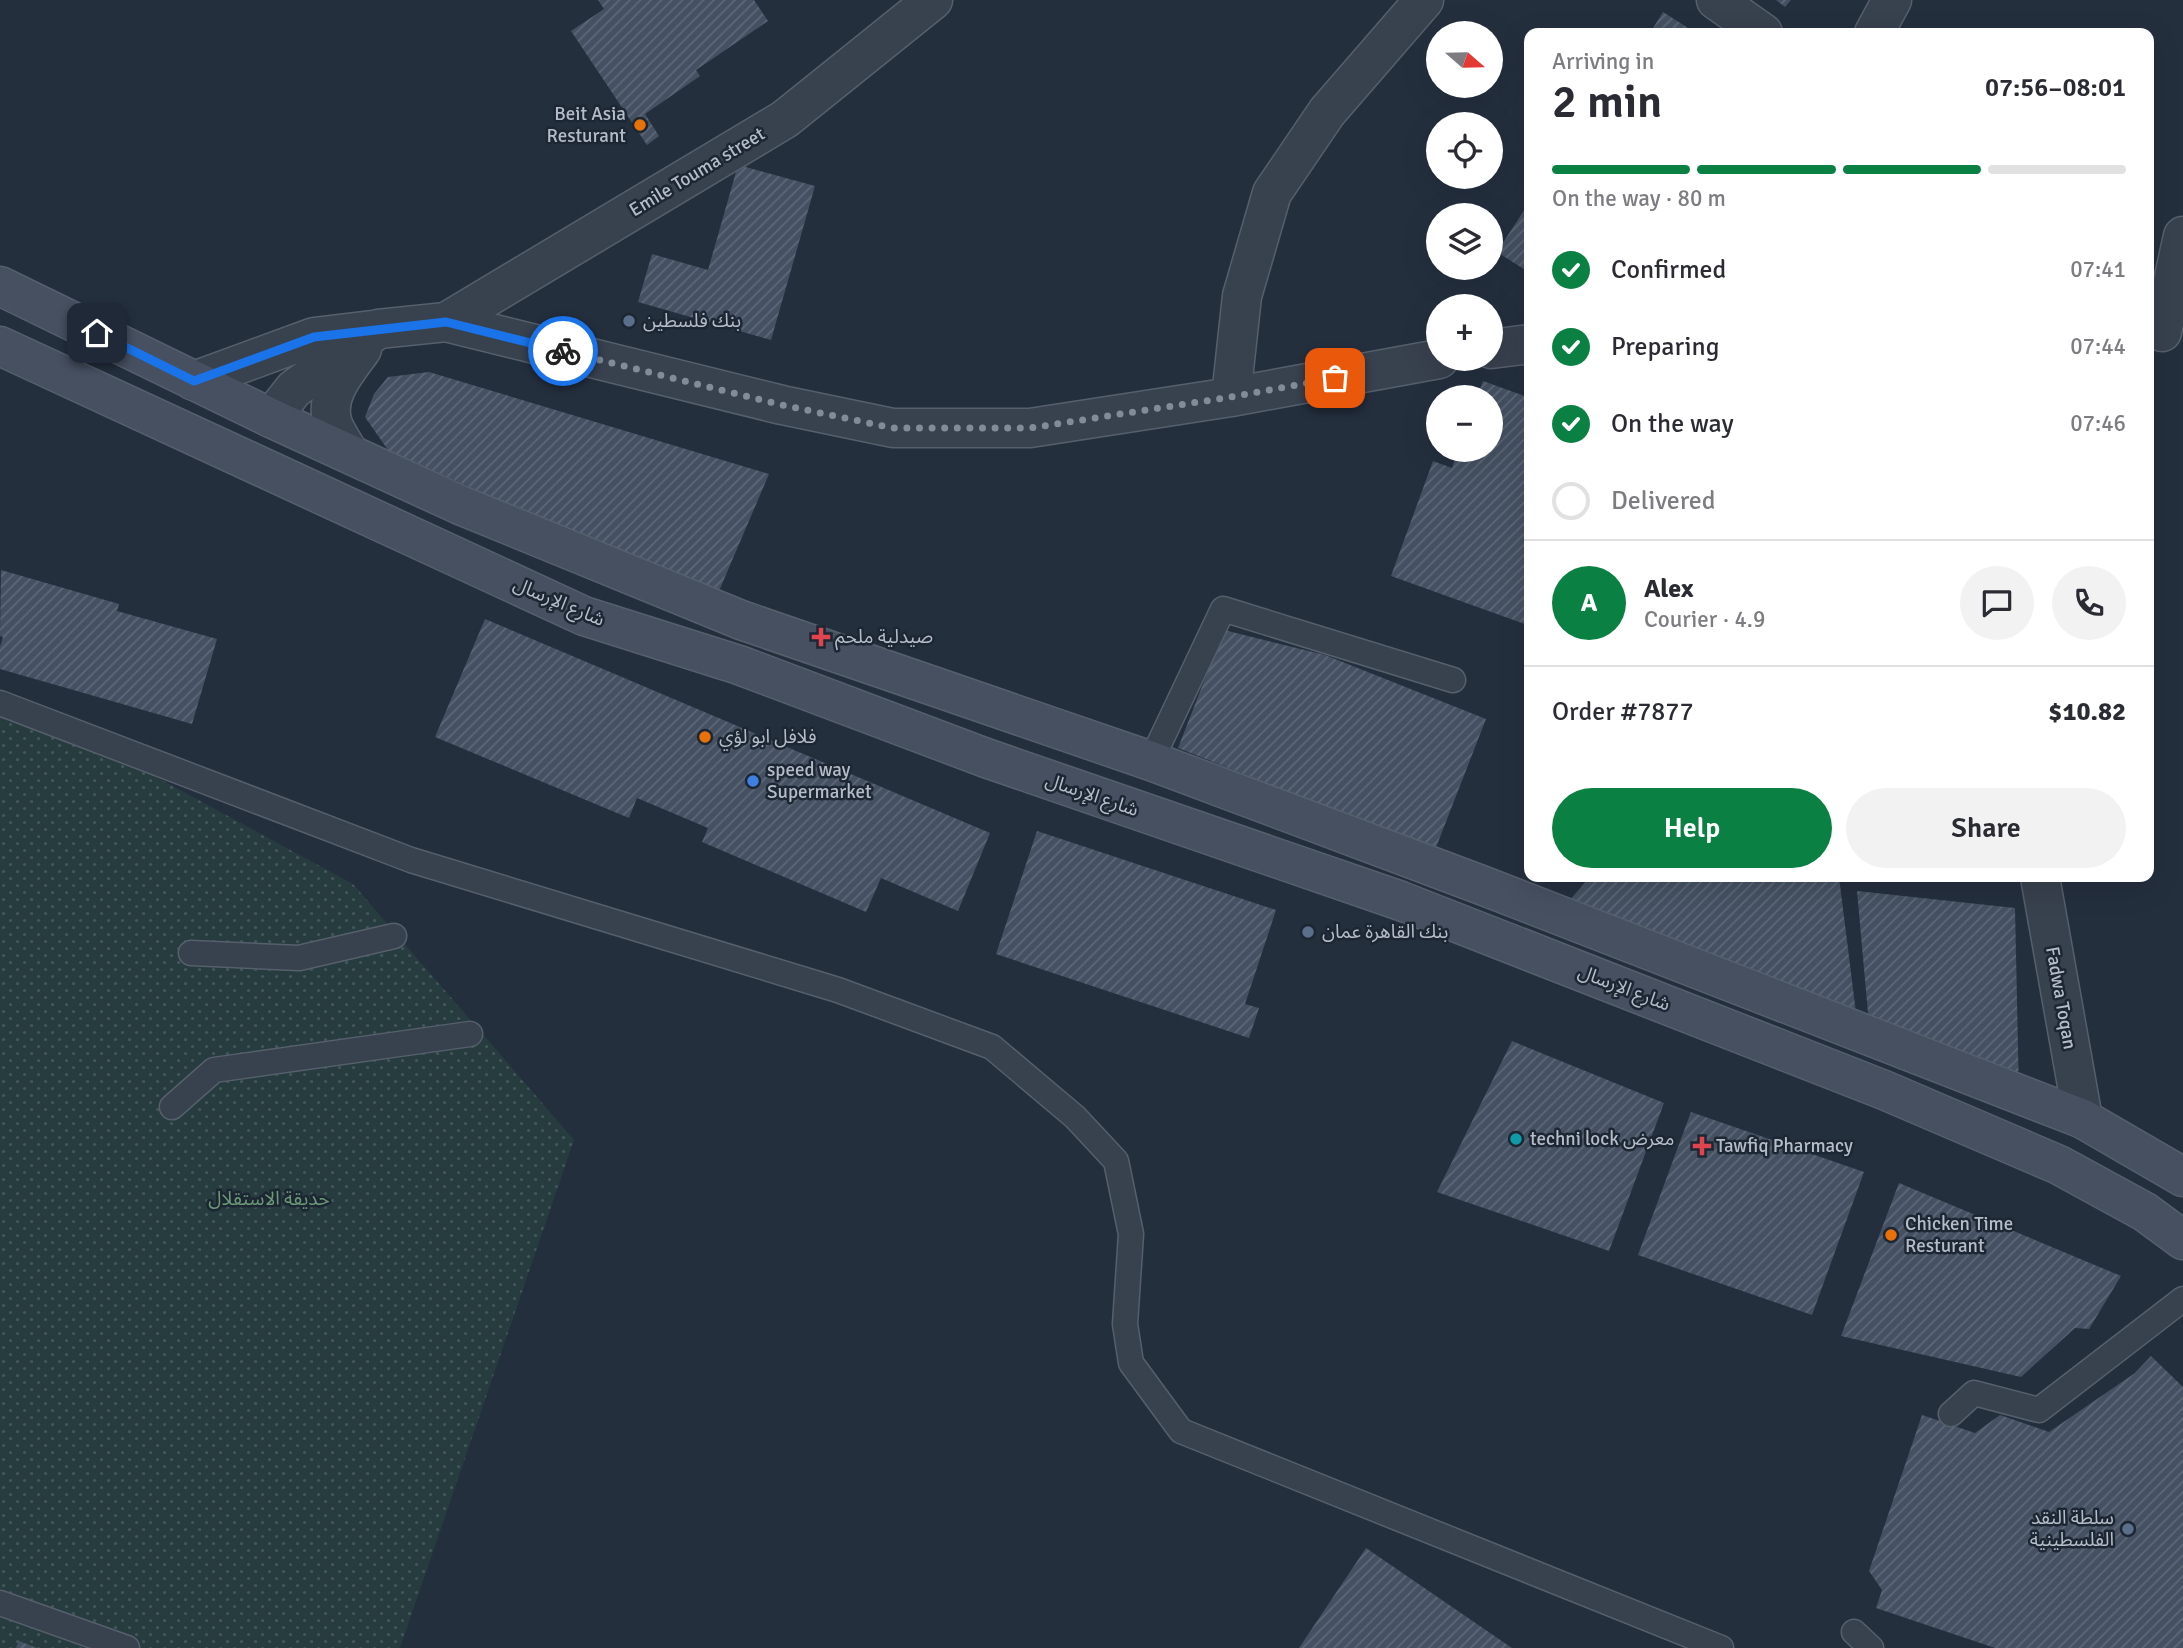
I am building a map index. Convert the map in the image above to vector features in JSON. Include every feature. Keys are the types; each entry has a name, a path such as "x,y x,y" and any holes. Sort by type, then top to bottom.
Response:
{"main road":[{"path":"0,286 271,418 460,505 741,620 1151,761 1484,886 2083,1119 2183,1177"},
{"name":"شارع الإرسال","path":"0,346 584,616 739,665 986,758 1401,901 1884,1090 2034,1154 2145,1212 2183,1240"}],"street":[{"name":"Emile Touma street","path":"446,322 785,119 933,0"},
{"path":"1231,397 1242,296 1272,193 1327,112 1424,0"},
{"path":"1716,0 1756,28"},
{"path":"1877,28 1892,0"},
{"path":"2165,334 2183,236"},
{"path":"194,381 314,337 446,322 782,405 893,428 1030,428 1231,397 1426,361"},
{"path":"271,418 294,388 378,329"},
{"path":"349,453 332,423 331,399 345,372 378,329"},
{"path":"1503,347 1524,345"},
{"name":"Fadwa Toqan","path":"2041,882 2083,1119"}],"lane":[{"path":"1151,761 1223,609 1453,680"},
{"path":"0,703 411,860 838,990 992,1048 1075,1117 1116,1161 1131,1234 1125,1325 1131,1363 1181,1431 1721,1648"},
{"path":"191,953 299,958 394,936"},
{"path":"172,1107 214,1070 470,1034"},
{"path":"1951,1415 1974,1392 2039,1410 2183,1299"},
{"path":"0,1603 127,1648"}],"green space":[{"name":"حديقة الاستقلال","path":"0,713 123,759 353,884 574,1140 400,1648 0,1648"}],"building":[{"path":"598,0 754,0 768,21 696,70 700,76 645,114 659,136 647,145 571,31 604,9"},
{"path":"1776,0 1791,0 1785,7"},
{"path":"1663,12 1688,28 1653,28"},
{"path":"738,165 815,186 771,340 638,302 652,254 708,270"},
{"path":"1524,210 1524,269 1503,256 1503,243"},
{"path":"429,372 769,474 716,598 388,450 365,417 374,394 388,377"},
{"path":"1503,388 1524,396 1524,624 1391,576 1433,462 1452,468 1454,462 1503,462"},
{"path":"1,570 119,604 117,611 217,639 192,724 0,669 3,637 0,636"},
{"path":"485,619 990,833 958,911 881,878 866,912 702,842 708,828 637,798 629,818 435,737"},
{"path":"1224,630 1325,655 1486,719 1435,850 1178,748"},
{"path":"1037,831 1276,910 1245,1004 1259,1008 1249,1038 996,954"},
{"path":"1586,882 1840,882 1857,1021 1562,909"},
{"path":"1857,891 2015,908 2019,1095 1869,1024"},
{"path":"1512,1041 1664,1103 1609,1251 1437,1192"},
{"path":"1691,1112 1864,1172 1812,1315 1638,1255"},
{"path":"1899,1183 2121,1276 2089,1329 2075,1328 2021,1377 1841,1336"},
{"path":"2151,1356 2183,1387 2183,1648 1995,1648 1876,1608 1882,1590 1869,1571 1922,1415 1975,1433 2000,1415 2049,1432 2135,1373"},
{"path":"1366,1548 1512,1648 1299,1648"},
{"path":"19,1641 37,1648 16,1648"}],"way so far":[{"path":"563,351 782,405 893,428 1030,428 1335,378"}],"place":[{"name":"Beit Asia Resturant","path":"640,125"},
{"name":"بنك فلسطين","path":"629,321"},
{"name":"صيدلية ملحم","path":"821,637"},
{"name":"فلافل ابو لؤي","path":"705,737"},
{"name":"speed way Supermarket","path":"753,781"},
{"name":"بنك القاهرة عمان","path":"1308,932"},
{"name":"techni lock معرض","path":"1516,1139"},
{"name":"Tawfiq Pharmacy","path":"1702,1146"},
{"name":"Chicken Time Resturant","path":"1891,1235"},
{"name":"سلطة النقد الفلسطينية","path":"2128,1529"}],"route":[{"path":"97,333 194,381 314,337 446,322 563,351"}]}
